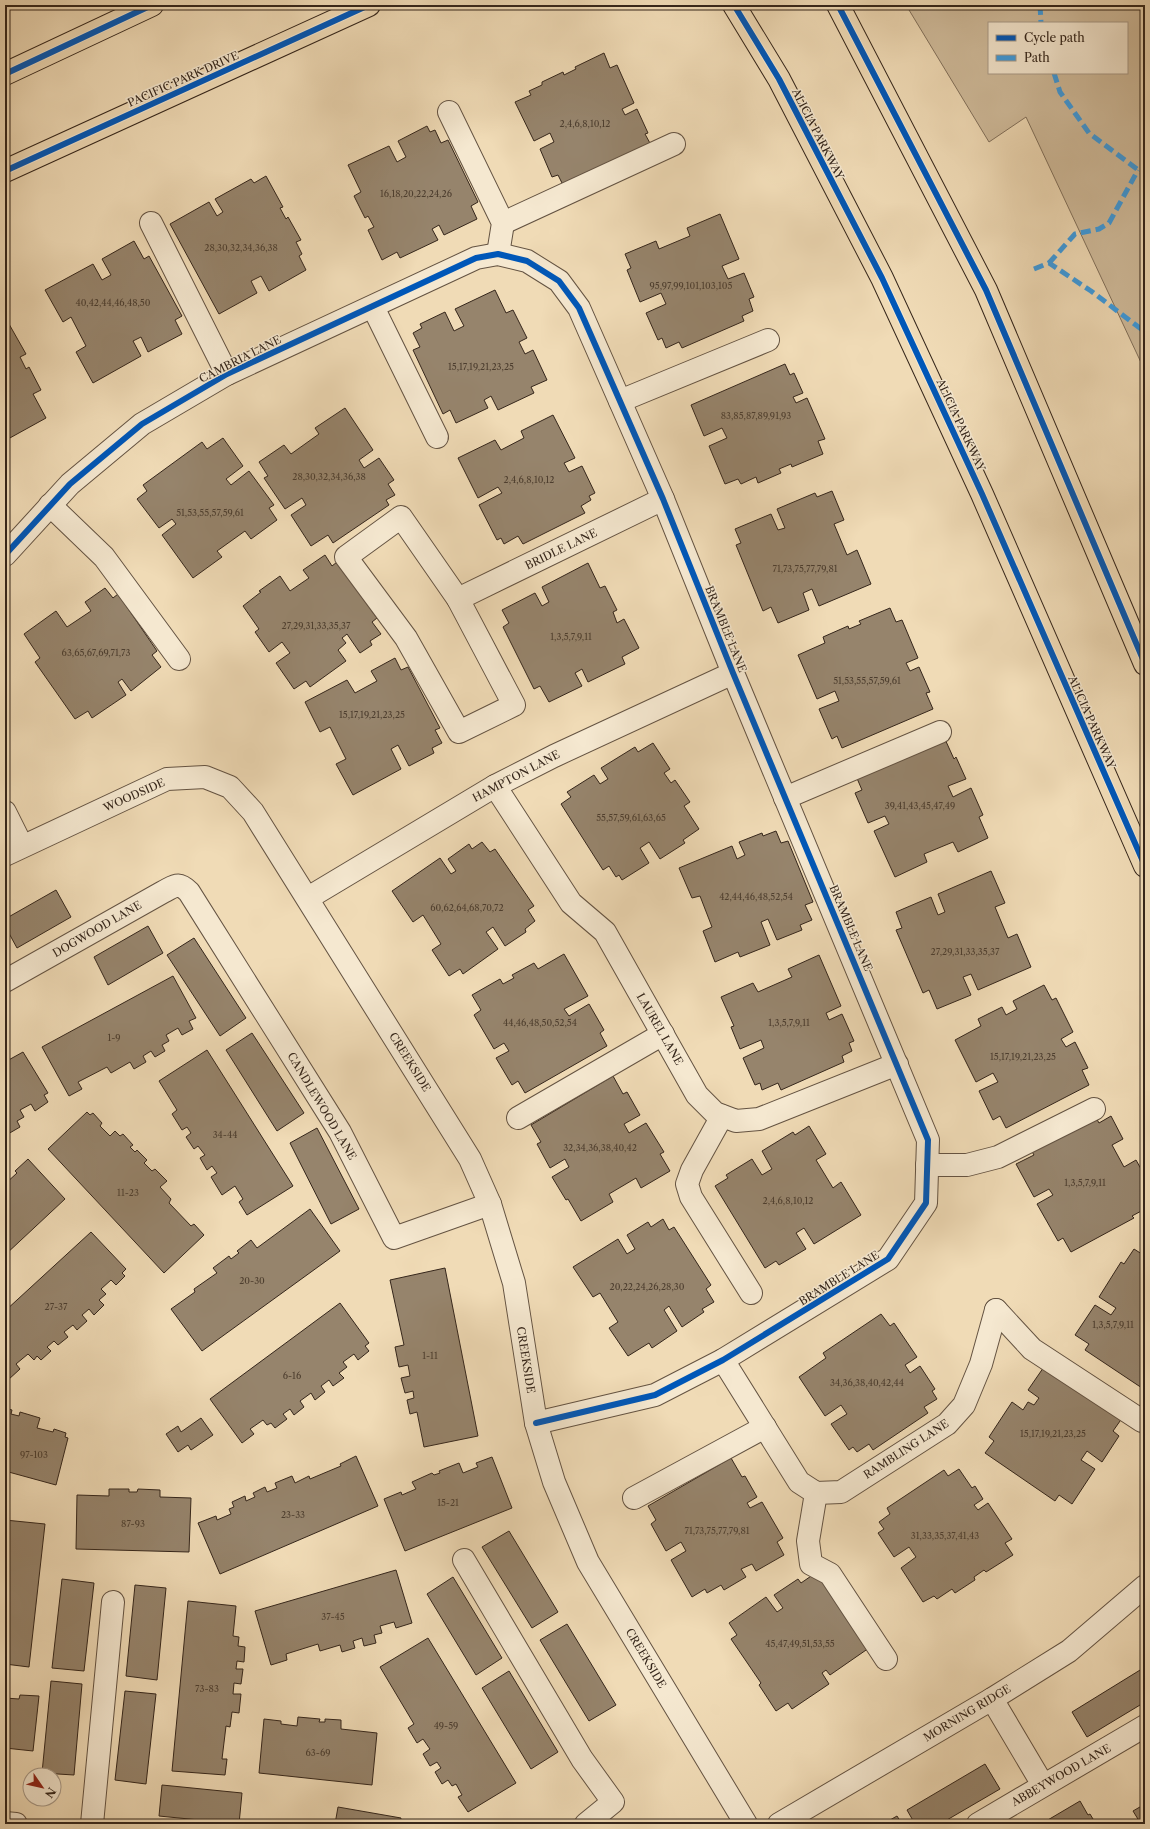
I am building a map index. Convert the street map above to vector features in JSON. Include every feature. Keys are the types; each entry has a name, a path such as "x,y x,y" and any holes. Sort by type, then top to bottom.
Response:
{"main road":[{"path":"5,74 152,5"},
{"name":"PACIFIC PARK DRIVE","path":"5,171 369,5"},
{"name":"ALICIA PARKWAY","path":"734,5 779,79 882,278 982,494 1145,866"},
{"path":"838,5 986,290 1145,664"}],"street":[{"path":"449,112 503,223 498,254"},
{"path":"503,223 674,144"},
{"path":"151,223 227,374"},
{"name":"CAMBRIA LANE","path":"5,555 70,484 142,424 227,374 476,258 498,254 527,261"},
{"name":"BRAMBLE LANE","path":"527,261 558,281 579,308 663,499 733,673 928,1140 926,1203 888,1259 723,1360 655,1395 536,1423"},
{"path":"373,307 437,437"},
{"path":"620,401 768,340"},
{"name":"BRIDLE LANE","path":"458,599 663,499"},
{"path":"50,505 104,557 179,660"},
{"path":"401,517 458,599 514,705 459,732 406,638 346,557 401,517"},
{"name":"HAMPTON LANE","path":"308,898 495,786 554,756 733,673"},
{"path":"785,798 940,732"},
{"name":"WOODSIDE","path":"13,850 167,779 205,777 230,787 253,812 308,898"},
{"name":"LAUREL LANE","path":"495,786 571,903 605,932 697,1094 714,1113 736,1121 758,1119 897,1064"},
{"path":"5,812 13,850"},
{"name":"DOGWOOD LANE","path":"5,982 176,885 183,886 189,892"},
{"name":"CANDLEWOOD LANE","path":"189,892 340,1132 394,1238 490,1204"},
{"name":"CREEKSIDE","path":"308,898 470,1159 490,1204 514,1282 536,1423 554,1482 588,1562 746,1824"},
{"path":"518,1118 663,1034"},
{"path":"927,1165 968,1165 998,1157 1094,1109"},
{"path":"722,1116 692,1170 688,1184 691,1196 751,1293"},
{"name":"RAMBLING LANE","path":"816,1493 841,1492 947,1424 964,1405 981,1364 996,1310 1032,1349 1142,1421"},
{"path":"723,1360 800,1482 816,1493 808,1542 811,1564 830,1574 886,1659"},
{"path":"634,1498 764,1427"},
{"path":"464,1560 582,1759 613,1802 586,1824"},
{"name":"MORNING RIDGE","path":"779,1824 992,1699 1069,1651 1145,1586"},
{"path":"92,1824 113,1602"},
{"path":"992,1699 1043,1785"},
{"name":"ABBEYWOOD LANE","path":"978,1824 1145,1726"},
{"path":"5,1823 16,1824"}],"shaded area":[{"path":"906,5 1145,5 1145,371 1026,117 989,142"}],"building":[{"path":"604,53 610,68 617,65 634,103 622,109 625,115 637,109 648,133 645,134 651,145 563,185 558,175 552,177 540,149 554,142 550,133 534,141 515,102 531,95 529,91 542,85 542,82 563,72 564,75 576,69 575,67"},
{"path":"427,126 430,132 435,130 441,143 448,140 478,202 471,206 477,219 444,235 439,225 432,229 438,240 400,258 397,252 382,260 368,230 374,227 368,216 365,218 354,196 361,192 348,165 389,146 397,162 406,157 398,141"},
{"path":"266,176 283,207 280,208 286,219 288,217 301,240 296,242 302,254 299,256 306,270 269,291 261,276 251,281 257,293 219,314 170,224 209,202 217,216 223,212 215,199 251,179 254,183"},
{"path":"720,214 739,259 722,266 728,279 744,273 754,297 749,299 753,311 742,316 744,321 682,348 679,342 666,348 662,338 658,340 646,313 666,304 661,293 640,302 627,270 631,268 625,254 656,241 659,249 690,236 687,228"},
{"path":"134,241 144,259 149,256 182,316 175,320 182,334 148,352 141,337 133,341 141,356 93,383 76,352 86,346 71,317 63,322 45,290 93,264 102,280 111,275 102,259"},
{"path":"495,290 506,313 513,310 527,338 519,342 525,354 533,350 547,380 531,387 534,393 498,410 491,396 484,400 488,408 456,423 450,410 443,414 413,350 420,347 413,333 422,328 420,324 445,312 454,331 464,326 455,309"},
{"path":"9,324 26,354 20,357 26,369 29,367 41,390 33,394 46,418 8,439 5,434 5,326"},
{"path":"785,364 790,375 794,373 803,393 793,397 796,403 807,398 825,439 818,441 823,454 792,467 791,464 779,469 781,473 758,483 756,477 741,484 738,479 725,484 709,446 727,438 722,428 704,436 691,405"},
{"path":"345,408 373,450 359,460 364,468 379,458 394,480 388,484 395,495 386,500 389,505 333,543 328,535 311,546 291,515 306,505 302,498 285,509 264,478 268,476 259,462 284,445 291,454 319,434 315,428"},
{"path":"553,415 575,458 564,463 569,472 582,466 595,493 589,496 591,500 581,506 585,513 523,544 518,536 504,544 501,538 497,540 479,505 502,493 498,487 478,498 458,458 495,440 501,450 524,438 521,431"},
{"path":"223,438 243,466 226,479 231,485 249,471 274,505 269,508 277,520 251,539 245,531 217,551 222,557 193,578 162,535 176,524 172,519 159,528 137,499 147,491 143,485 202,442 207,449"},
{"path":"832,491 844,520 834,524 847,555 857,550 871,584 819,606 812,589 803,593 809,610 778,623 771,607 763,611 736,545 741,543 735,529 771,514 778,530 785,528 777,509 815,493 817,497"},
{"path":"325,555 332,566 337,562 377,618 372,622 381,634 370,641 372,645 360,653 347,634 342,638 346,643 338,650 346,661 310,687 306,681 294,689 276,663 290,653 282,642 269,652 255,632 259,629 243,606 261,592 259,591 280,576 290,591 309,578 303,570"},
{"path":"588,563 600,588 605,586 617,610 613,612 617,623 624,619 639,648 622,657 625,664 588,682 582,669 575,673 582,686 549,702 540,686 534,689 503,627 509,623 502,610 535,593 542,606 549,602 542,587"},
{"path":"105,588 113,598 118,594 157,651 152,655 161,667 131,691 122,679 118,682 126,695 92,718 88,711 75,719 35,662 40,658 24,634 56,611 67,627 91,611 85,602"},
{"path":"890,608 896,622 902,620 918,658 906,663 910,671 919,667 930,692 926,693 933,709 842,748 837,736 832,739 819,709 839,701 835,691 817,699 798,655 825,643 823,637 848,626 849,629 861,624 859,621"},
{"path":"395,658 401,670 408,667 440,728 435,730 442,743 432,748 434,753 409,766 398,745 391,749 401,769 353,795 336,764 346,759 330,727 320,732 305,702 347,680 355,693 377,681 371,671"},
{"path":"944,737 954,759 956,757 966,779 948,786 953,797 971,788 983,815 979,817 988,838 958,852 953,842 924,854 927,862 895,877 874,831 889,824 885,816 868,823 855,793 862,790 856,776"},
{"path":"653,743 670,769 664,773 671,783 675,780 690,802 684,806 699,829 683,840 685,843 660,859 649,842 640,848 649,863 622,880 619,875 616,877 609,866 603,870 561,804 571,797 567,792 594,775 600,784 608,779 601,768 635,747 638,752"},
{"path":"776,831 781,843 788,841 813,902 805,905 812,920 800,925 802,930 777,940 768,919 761,922 770,945 740,957 738,952 715,962 703,931 712,927 700,896 692,898 679,868 732,846 737,859 745,855 739,842 762,833 763,836"},
{"path":"482,842 490,852 495,849 534,906 528,910 535,921 525,929 526,932 505,946 493,927 486,932 498,949 463,974 460,969 449,976 432,950 441,944 423,915 413,922 392,891 440,858 451,874 456,871 448,859 469,844 472,849"},
{"path":"991,871 1005,903 995,907 1008,938 1017,934 1031,967 978,990 971,974 963,977 971,995 937,1009 929,990 923,993 896,930 902,928 896,912 931,897 938,915 945,912 938,894"},
{"path":"56,890 71,917 17,948 5,926 5,919"},
{"path":"148,926 163,953 108,985 94,957"},
{"path":"194,938 246,1018 220,1036 167,955"},
{"path":"564,954 588,996 564,1009 569,1016 589,1004 604,1030 600,1033 607,1046 525,1093 518,1081 512,1085 496,1058 509,1051 504,1043 494,1049 474,1015 481,1010 472,995 500,979 503,984 514,978 512,975 534,963 538,969"},
{"path":"819,955 841,1006 826,1013 829,1020 842,1014 854,1041 849,1043 852,1051 842,1056 844,1062 781,1090 778,1083 762,1090 760,1083 755,1085 743,1058 764,1048 761,1040 740,1049 731,1027 734,1026 721,997 753,983 758,992 792,977 788,969"},
{"path":"173,976 196,1018 189,1021 193,1029 182,1035 178,1028 166,1035 169,1041 162,1045 165,1051 155,1057 151,1051 143,1056 146,1062 134,1069 130,1062 111,1073 107,1067 78,1082 82,1089 69,1096 42,1047"},
{"path":"1044,985 1052,1000 1056,998 1073,1032 1061,1039 1066,1047 1075,1042 1088,1068 1082,1070 1089,1085 1006,1128 1000,1116 993,1120 979,1091 998,1082 993,1073 976,1082 955,1040 981,1026 978,1019 1002,1007 1006,1015 1017,1009 1013,1001"},
{"path":"252,1033 304,1113 277,1131 226,1050"},
{"path":"207,1050 293,1186 247,1215 239,1202 243,1199 235,1186 222,1195 211,1177 217,1173 212,1166 207,1170 200,1158 205,1155 198,1146 194,1149 186,1137 191,1133 187,1127 182,1130 172,1114 177,1110 159,1081"},
{"path":"23,1052 48,1093 44,1095 48,1102 35,1111 31,1104 20,1110 24,1117 17,1121 20,1127 8,1134 5,1129 5,1062"},
{"path":"613,1076 623,1094 627,1092 640,1115 624,1124 629,1133 646,1123 664,1152 660,1154 670,1171 641,1188 636,1178 609,1194 613,1202 581,1221 568,1199 566,1200 552,1177 569,1167 565,1159 550,1168 537,1144 541,1142 531,1125"},
{"path":"87,1112 90,1115 93,1113 102,1123 100,1126 110,1136 115,1131 120,1136 123,1134 133,1145 130,1147 135,1152 137,1150 147,1160 144,1163 152,1171 155,1169 167,1181 160,1187 171,1199 169,1203 191,1226 194,1224 204,1235 164,1273 48,1149"},
{"path":"1095,1116 1099,1123 1111,1116 1123,1139 1112,1145 1124,1167 1136,1160 1145,1176 1145,1209 1132,1216 1134,1218 1071,1252 1063,1238 1058,1241 1037,1204 1053,1195 1049,1189 1034,1197 1016,1164 1034,1155 1031,1150"},
{"path":"809,1126 826,1154 816,1160 833,1188 841,1182 861,1215 814,1244 804,1228 796,1233 806,1249 779,1265 776,1261 765,1268 715,1186 728,1178 726,1175 752,1159 762,1175 772,1169 762,1151 793,1132 795,1135"},
{"path":"317,1128 359,1209 331,1224 290,1143"},
{"path":"28,1159 65,1199 5,1255 5,1184 17,1173 15,1171"},
{"path":"310,1209 340,1251 202,1351 171,1309 195,1292 194,1289 217,1273 213,1268 229,1256 231,1259 239,1253 237,1251 251,1240 257,1248"},
{"path":"663,1219 669,1230 674,1227 711,1285 706,1289 714,1302 702,1309 704,1312 682,1327 669,1306 664,1310 677,1331 652,1348 649,1343 628,1356 609,1328 618,1322 600,1293 593,1297 573,1267 618,1239 627,1254 635,1249 627,1235 648,1222 651,1227"},
{"path":"91,1232 126,1269 122,1273 125,1276 116,1285 111,1280 101,1289 106,1294 99,1300 104,1305 94,1315 89,1309 82,1315 87,1321 77,1330 73,1325 64,1332 68,1337 58,1345 54,1341 47,1347 51,1351 41,1360 37,1356 34,1360 28,1354 16,1364 20,1369 8,1380 5,1376 5,1311"},
{"path":"1134,1249 1145,1256 1145,1384 1142,1388 1085,1350 1089,1344 1075,1335 1095,1305 1111,1315 1116,1308 1099,1297 1121,1262 1124,1264"},
{"path":"445,1268 478,1436 424,1447 417,1412 410,1414 407,1400 414,1398 413,1391 405,1393 401,1378 410,1376 408,1365 399,1367 395,1347 404,1345 390,1280"},
{"path":"340,1303 369,1343 365,1346 369,1351 358,1360 354,1354 343,1362 347,1367 339,1373 344,1378 333,1386 329,1380 321,1386 325,1392 315,1400 311,1393 300,1401 304,1407 294,1415 290,1409 283,1414 287,1419 275,1428 271,1423 267,1425 263,1420 250,1429 254,1434 242,1443 210,1399"},
{"path":"881,1314 890,1326 894,1323 917,1357 905,1365 910,1373 920,1366 935,1389 932,1391 937,1399 924,1407 928,1413 873,1450 869,1444 857,1452 853,1447 849,1450 831,1424 847,1414 841,1405 825,1416 799,1377 826,1358 823,1353"},
{"path":"1048,1361 1125,1414 1113,1431 1119,1436 1102,1462 1087,1451 1081,1460 1095,1469 1072,1504 1059,1495 1055,1501 985,1453 994,1441 989,1437 1012,1402 1023,1410 1028,1402 1034,1405 1039,1398 1028,1390"},
{"path":"5,1408 12,1410 11,1414 19,1416 20,1412 40,1418 37,1428 53,1432 54,1429 66,1433 65,1437 68,1438 56,1485 5,1471"},
{"path":"201,1418 213,1435 191,1450 188,1445 178,1452 166,1434 178,1426 181,1432"},
{"path":"356,1456 378,1506 220,1574 198,1523 216,1516 217,1520 231,1514 229,1509 234,1507 232,1502 245,1496 246,1501 255,1497 253,1493 265,1487 267,1492 277,1488 275,1483 292,1476 295,1483 309,1476 310,1479 341,1466 340,1464"},
{"path":"492,1457 512,1508 405,1551 384,1499 401,1492 402,1495 416,1489 412,1482 432,1473 434,1475 440,1473 439,1471 459,1463 463,1473 478,1467 476,1463"},
{"path":"731,1458 742,1477 745,1476 757,1497 747,1503 750,1508 762,1502 783,1538 777,1542 784,1555 756,1571 752,1564 741,1569 746,1577 724,1590 721,1585 707,1593 705,1589 692,1597 671,1560 686,1551 681,1542 666,1551 651,1524 656,1520 648,1506"},
{"path":"959,1469 972,1488 975,1486 983,1499 974,1505 978,1510 988,1503 1012,1539 1005,1543 1013,1555 986,1572 984,1570 974,1577 975,1580 955,1593 952,1589 937,1599 934,1596 923,1602 901,1568 916,1557 909,1547 894,1557 878,1533 884,1529 879,1522 890,1514 887,1508 944,1470 948,1476"},
{"path":"109,1489 129,1489 129,1492 137,1492 138,1489 160,1490 160,1497 191,1498 189,1552 76,1549 77,1495 109,1496"},
{"path":"5,1520 45,1524 29,1667 5,1664"},
{"path":"509,1531 558,1612 532,1628 482,1547"},
{"path":"396,1570 412,1623 396,1628 394,1622 380,1626 382,1633 374,1635 376,1643 364,1646 362,1638 353,1641 355,1648 342,1652 340,1645 320,1651 318,1644 286,1654 287,1660 271,1665 255,1611"},
{"path":"817,1572 869,1648 830,1675 826,1670 822,1673 829,1684 792,1709 788,1703 776,1711 759,1685 761,1683 731,1639 737,1635 729,1623 766,1597 777,1612 783,1608 774,1595 798,1579 801,1583"},
{"path":"453,1577 502,1658 476,1675 427,1594"},
{"path":"62,1579 94,1583 84,1671 52,1668"},
{"path":"135,1585 166,1588 157,1680 126,1676"},
{"path":"188,1601 236,1606 233,1636 239,1637 238,1646 245,1647 244,1662 237,1661 236,1669 243,1669 241,1684 234,1683 233,1694 241,1694 239,1713 232,1712 230,1727 226,1726 222,1759 227,1759 225,1775 172,1771"},
{"path":"567,1624 616,1705 589,1721 540,1640"},
{"path":"428,1638 516,1783 468,1812 458,1797 462,1795 456,1784 452,1786 448,1780 442,1784 435,1772 441,1768 437,1762 430,1766 423,1754 430,1749 423,1739 417,1743 408,1728 414,1724 380,1667"},
{"path":"1145,1667 1145,1702 1087,1737 1072,1712"},
{"path":"509,1671 558,1752 531,1769 482,1688"},
{"path":"51,1681 82,1684 74,1775 62,1774 62,1767 43,1767"},
{"path":"125,1691 156,1694 146,1784 115,1780"},
{"path":"20,1695 39,1696 33,1751 5,1748 5,1698 19,1699"},
{"path":"298,1717 320,1719 319,1722 325,1722 325,1719 341,1720 341,1729 377,1733 372,1785 259,1773 264,1719 281,1721 281,1724 297,1726"},
{"path":"985,1764 1000,1789 940,1824 915,1824 907,1810"},
{"path":"162,1785 242,1793 239,1824 159,1816"},
{"path":"1080,1801 1088,1815 1090,1814 1096,1824 1041,1824"},
{"path":"1145,1804 1145,1824 1141,1824 1133,1811"},
{"path":"338,1807 401,1818 400,1824 335,1824"},
{"path":"897,1816 902,1824 883,1824"}],"marked path":[{"path":"1040,5 1041,22"},
{"path":"1054,74 1060,92 1089,133 1145,175"},
{"path":"1049,263 1075,234 1099,229 1109,223 1138,170"},
{"path":"1034,269 1049,263 1091,291 1145,332"}],"cycle path":[{"path":"5,74 152,5"},
{"path":"5,171 369,5"},
{"path":"734,5 779,79 882,278 982,494 1145,866"},
{"path":"838,5 986,290 1145,664"},
{"path":"5,555 70,484 142,424 227,374 476,258 498,254 527,261 559,281 579,308 663,499 733,673 928,1140 926,1203 888,1259 723,1360 655,1395 536,1423"}]}
